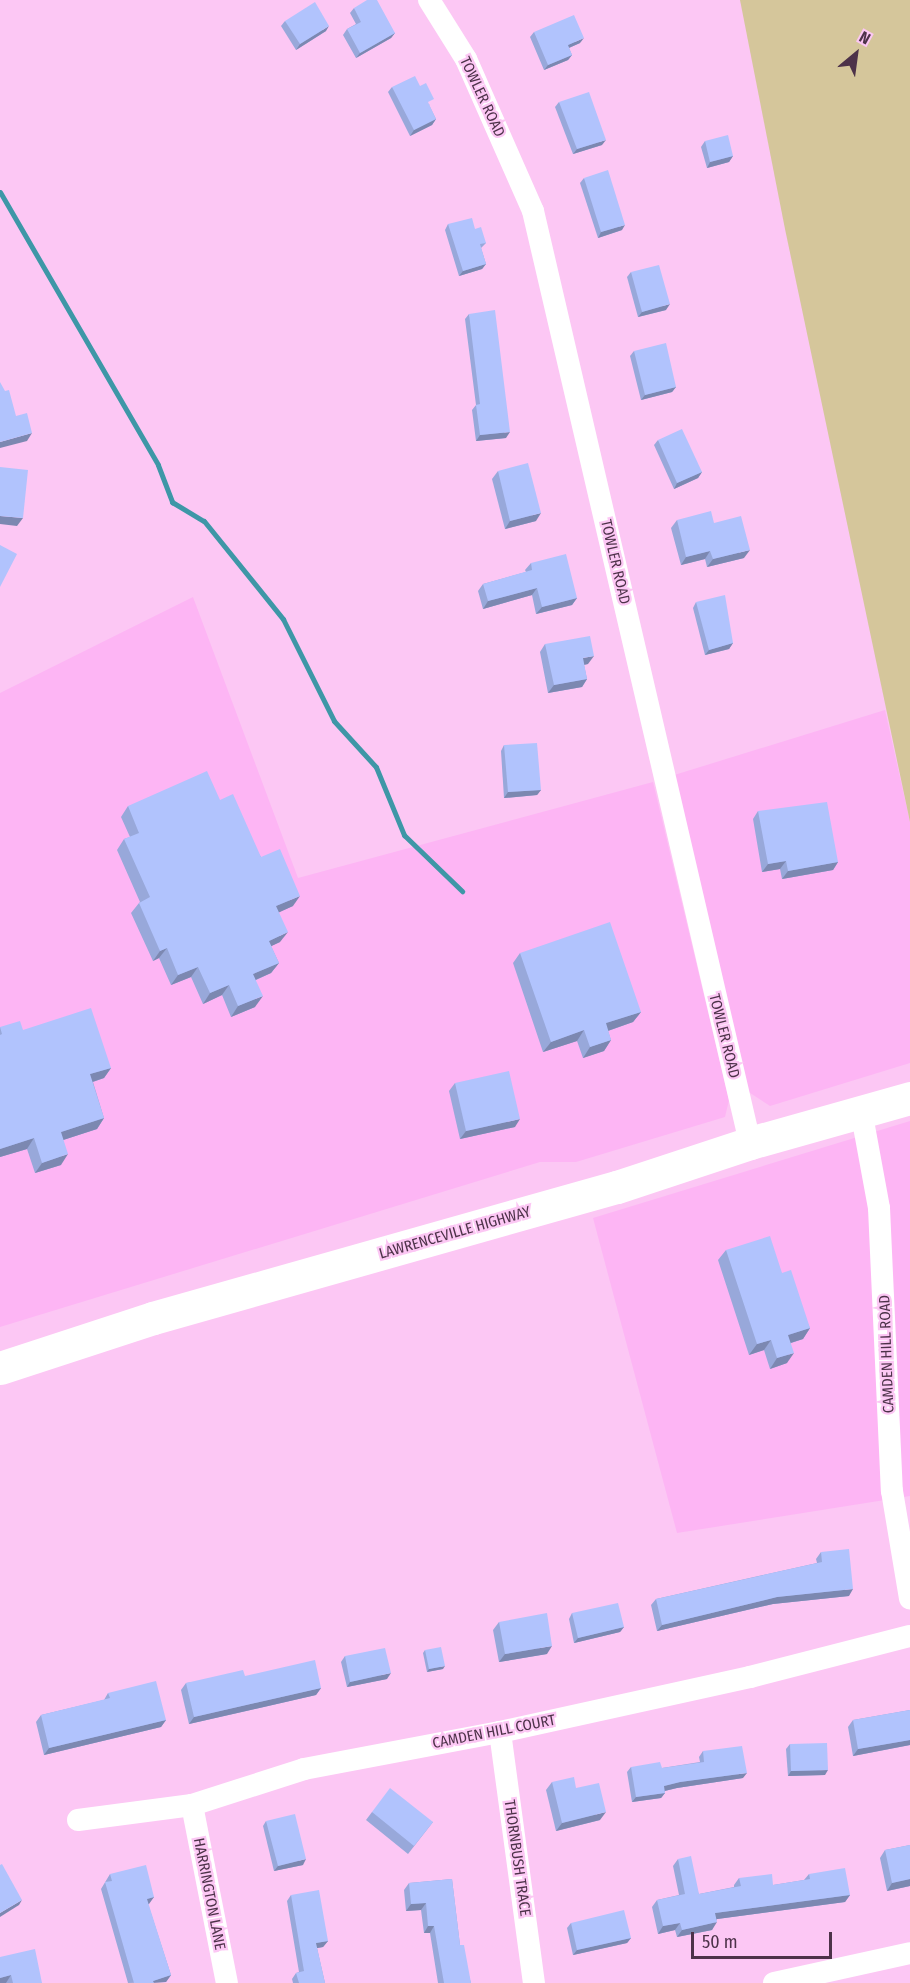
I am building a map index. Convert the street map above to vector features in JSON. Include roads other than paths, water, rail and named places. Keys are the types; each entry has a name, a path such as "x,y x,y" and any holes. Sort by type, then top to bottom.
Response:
{"main road":[{"name":"LAWRENCEVILLE HIGHWAY","path":"0,1368 153,1318 617,1187 750,1143 910,1098"}],"street":[{"name":"TOWLER ROAD","path":"429,0 466,58 533,211 750,1143"},
{"name":"CAMDEN HILL ROAD","path":"861,1110 879,1208 892,1491 910,1599"},
{"name":"CAMDEN HILL COURT","path":"78,1820 192,1805 304,1769 500,1732 750,1677 910,1636"},
{"name":"THORNBUSH TRACE","path":"500,1732 534,1983"},
{"name":"HARRINGTON LANE","path":"192,1805 227,1983"},
{"path":"774,1983 910,1953"}],"waterway":[{"path":"0,192 158,465 172,502 204,521 283,619 334,721 376,767 404,835 462,891"}]}
